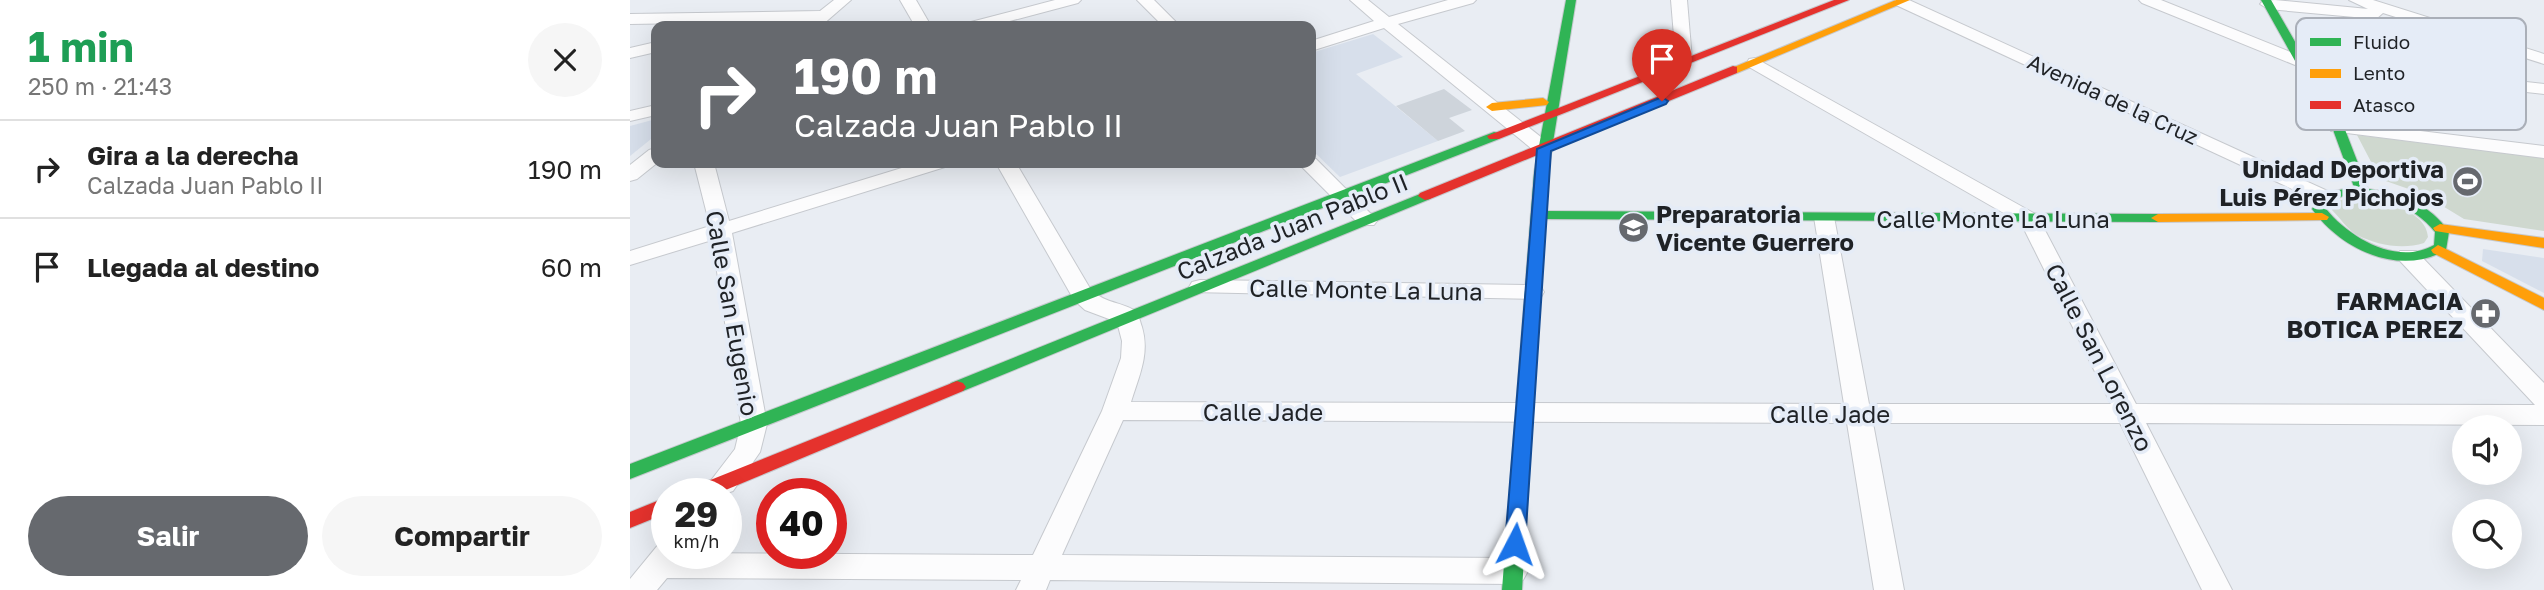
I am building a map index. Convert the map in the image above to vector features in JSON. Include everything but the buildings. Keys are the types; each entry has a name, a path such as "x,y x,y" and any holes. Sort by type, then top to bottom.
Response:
{"main road":[{"path":"1513,580 1544,149 1571,0"},
{"name":"Calzada Juan Pablo II","path":"630,472 1516,126 1551,106 1685,60 1844,0"},
{"name":"Calzada Juan Pablo II","path":"742,478 1199,287 1903,1"},
{"path":"2267,2 2296,55"},
{"path":"1492,107 1551,106"},
{"path":"2339,130 2362,191"},
{"path":"2347,191 2362,191 2389,197 2416,208 2440,228 2444,237 2443,244 2438,250 2426,255 2408,256 2367,247 2340,233 2322,217 2320,202 2325,197 2347,191"},
{"name":"Calle Monte La Luna","path":"1538,215 2030,219 2322,217"},
{"path":"2440,228 2544,243"},
{"path":"2438,250 2544,305"},
{"path":"630,520 651,511"}],"street":[{"path":"818,21 843,0"},
{"path":"908,0 920,21"},
{"path":"992,21 1073,0"},
{"path":"1145,0 1167,21"},
{"path":"1358,0 1544,149"},
{"path":"1316,44 1468,0"},
{"path":"1679,0 1685,60"},
{"path":"2147,0 2296,60"},
{"path":"2357,0 2412,18"},
{"name":"Avenida de la Cruz","path":"1903,1 2325,197"},
{"path":"2267,2 2412,18"},
{"path":"630,19 661,21"},
{"path":"630,53 651,48"},
{"path":"2526,53 2544,59"},
{"path":"1755,63 2030,219"},
{"path":"2526,87 2544,89"},
{"path":"630,116 651,111"},
{"path":"2363,130 2544,152"},
{"path":"630,175 651,157"},
{"name":"Calle San Eugenio","path":"705,168 720,230 754,424 747,452 727,478"},
{"path":"630,258 922,168"},
{"path":"1009,168 1082,295 1093,305 1127,317 1132,326 1134,350 1115,411 1037,579"},
{"path":"1314,168 1367,221"},
{"path":"1824,217 1889,590"},
{"name":"Calle San Lorenzo","path":"2030,219 2217,590"},
{"path":"2408,256 2544,399"},
{"name":"Calle Monte La Luna","path":"1199,287 1533,292"},
{"name":"Calle Jade","path":"1115,411 2544,415"},
{"path":"742,563 1037,579 1513,580"},
{"path":"639,590 656,569"}],"shaded area":[{"path":"1373,34 1403,57 1356,74 1438,141 1340,177 1316,154 1316,51"},
{"path":"651,120 651,139 630,156 630,126"},
{"name":"Unidad Deportiva Luis Pérez Pichojos","path":"2357,135 2544,158 2544,231 2464,219 2423,194 2380,179"},
{"path":"2366,197 2413,214 2426,228 2428,237 2424,243 2398,246 2365,239 2347,227 2332,210 2334,205 2342,200"},
{"path":"2483,249 2544,258 2544,293 2482,261"}],"traffic: fast":[{"path":"1512,590 1541,173 1571,0"},
{"path":"2266,0 2296,53"},
{"path":"2339,130 2362,191"},
{"path":"630,472 1494,136"},
{"path":"2347,191 2387,196 2412,205 2423,212 2442,232 2441,247 2427,255 2411,258 2393,256 2358,242 2342,232 2319,209 2325,197 2347,191"},
{"path":"957,387 1425,196"},
{"path":"1538,215 2158,218"}],"traffic: slow":[{"path":"1733,70 1905,0"},
{"path":"1492,107 1543,102"},
{"path":"2158,218 2322,217"},
{"path":"2440,228 2544,243"},
{"path":"2438,250 2544,305"}],"traffic: jam":[{"path":"1494,136 1844,0"},
{"path":"1425,196 1733,70"},
{"path":"734,478 957,387"},
{"path":"630,520 651,511"}],"place":[{"name":"Unidad Deportiva Luis Pérez Pichojos","path":"2467,182"},
{"name":"Preparatoria Vicente Guerrero","path":"1633,227"},
{"name":"FARMACIA BOTICA PEREZ","path":"2486,314"}],"route":[{"path":"1515,544 1544,149 1662,101"}]}
